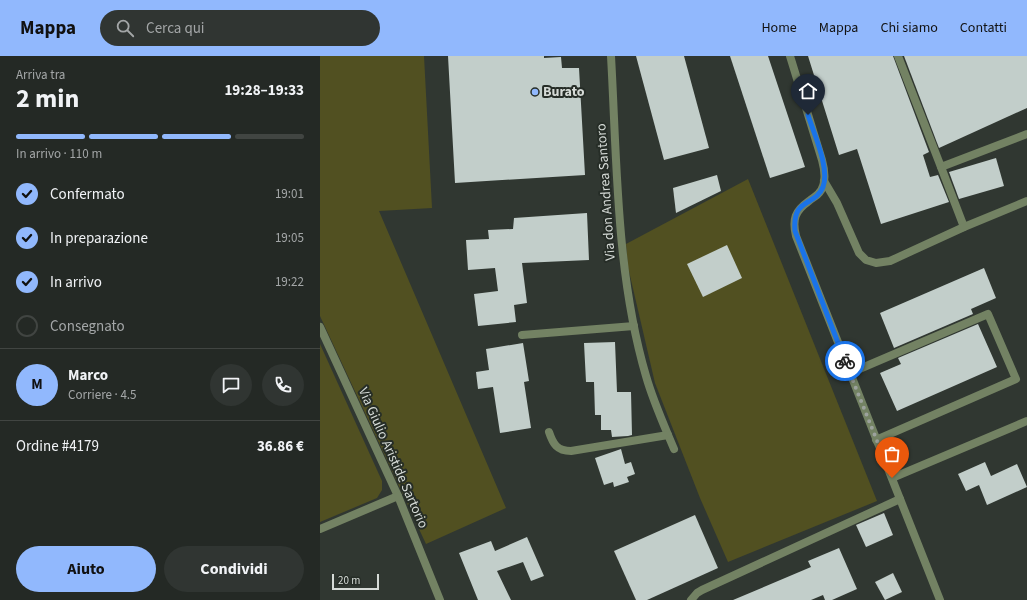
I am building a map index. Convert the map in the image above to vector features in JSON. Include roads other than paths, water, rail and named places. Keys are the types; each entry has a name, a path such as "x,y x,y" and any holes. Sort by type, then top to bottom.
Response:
{"street":[{"name":"Via don Andrea Santoro","path":"611,56 621,236 626,278 634,326 645,375 674,449"},
{"path":"790,56 825,169 824,182 820,193 799,209 794,219 795,231 940,600"},
{"path":"898,56 964,227"},
{"path":"941,167 1027,134"},
{"path":"824,182 837,203 859,254 871,263 883,263 890,261 964,227 1027,201"},
{"path":"850,373 988,314 1016,380 876,440"},
{"path":"522,336 634,326"},
{"name":"Via Giulio Aristide Sartorio","path":"320,327 398,496 440,600"},
{"path":"892,478 1027,421"},
{"path":"549,432 555,445 564,451 668,435"},
{"path":"320,529 398,496"},
{"path":"691,600 702,590 900,499"}],"place":[{"name":"Burato","path":"535,92"}]}
